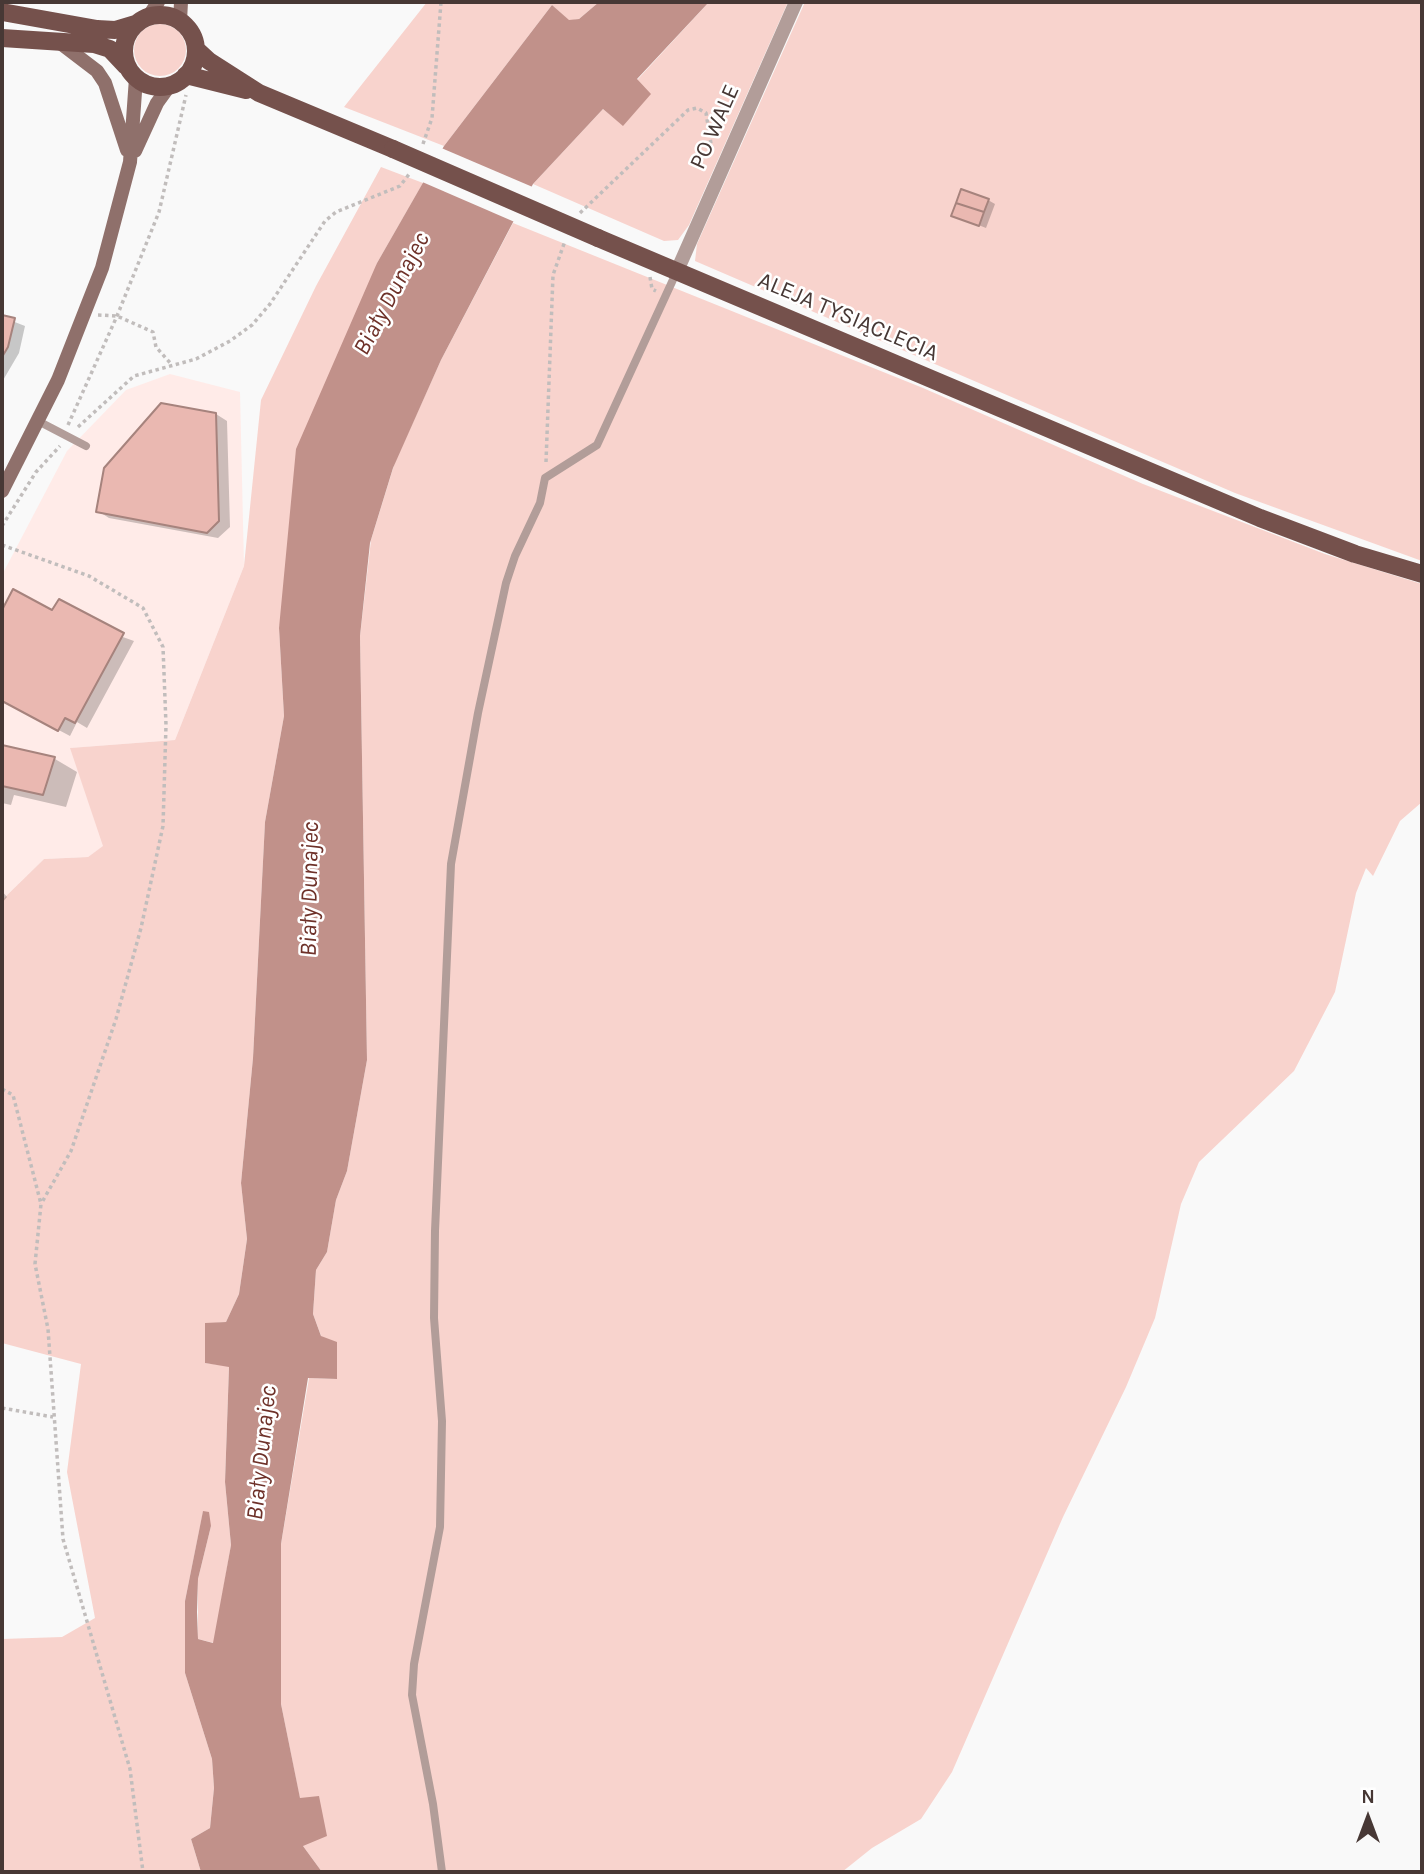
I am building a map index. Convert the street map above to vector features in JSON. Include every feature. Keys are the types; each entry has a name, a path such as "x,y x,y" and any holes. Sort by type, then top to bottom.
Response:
{"main road":[{"path":"2,12 115,30 148,14 162,15 180,21 190,30 196,49 194,63 186,75 170,85 149,85 132,73 110,49 83,42 59,43 2,38"},
{"path":"132,73 124,51 125,39 148,14"},
{"name":"ALEJA TYSIĄCLECIA","path":"196,49 209,61 260,93"},
{"name":"ALEJA TYSIĄCLECIA","path":"186,75 260,93 1260,518 1342,550 1422,574"}],"street":[{"path":"180,21 181,2"},
{"name":"PO WALE","path":"677,271 796,2"},
{"path":"59,43 97,71 104,83 130,162"},
{"path":"130,162 132,73"},
{"path":"2,491 38,421 85,314 102,268 130,162 157,103 170,85"}],"lane":[{"path":"442,1872 433,1804 412,1695 414,1664 440,1527 442,1421 433,1318 451,864 478,713 506,583 515,556 540,503 545,478 597,445 677,271"},
{"path":"38,421 86,446"}],"path":[{"path":"422,146 432,118 442,2"},
{"path":"67,426 117,316 159,212 186,95"},
{"path":"2,526 36,472 121,385 134,376 211,352 252,325 286,282 325,221 337,212 400,186 412,167"},
{"path":"85,314 117,316 153,332 156,347 172,366"},
{"path":"2,545 89,576 143,608 163,647 166,725 163,826 144,915 116,1019 71,1151 41,1204"},
{"path":"2,1089 13,1095 41,1204 35,1264 48,1329 63,1539 130,1769 143,1872"},
{"path":"2,1408 53,1417"}],"shaded area":[{"path":"427,2 599,2 579,19 569,21 552,5 444,146 344,107"},
{"path":"709,2 788,2 689,225 678,240 664,241 533,184 603,109 623,125 637,80"},
{"path":"805,2 1422,2 1422,561 1235,493 695,261 697,244"},
{"path":"160,24 170,26 178,32 184,40 184,60 178,68 170,74 160,76 150,74 142,68 136,60 134,50 136,40 142,32 150,26"},
{"path":"381,167 423,183 377,263 279,628 284,716 265,822 253,1058 241,1183 247,1239 239,1294 226,1322 205,1324 205,1363 229,1366 225,1482 231,1545 214,1643 198,1639 198,1579 211,1526 203,1512 185,1601 185,1673 212,1759 214,1788 210,1828 191,1839 201,1872 2,1872 2,1639 62,1637 95,1618 67,1472 81,1364 2,1343 2,900 44,859 88,857 103,846 70,748 175,740 244,566 261,400 316,286"},
{"path":"513,223 923,388 1143,484 1325,554 1422,584 1422,802 1400,821 1373,876 1366,868 1356,893 1335,992 1294,1071 1199,1162 1181,1204 1155,1318 1126,1387 1063,1517 952,1772 921,1819 872,1848 842,1872 322,1872 303,1846 319,1797 300,1799 281,1704 281,1544 309,1378 337,1379 313,1314 316,1270 327,1252 336,1200 347,1171 367,1060 360,636 371,540 395,462 441,360"},
{"path":"170,374 240,392 244,566 175,740 71,748 104,846 88,857 44,859 2,900 2,575 67,451 126,390"}],"water":[{"name":"Biały Dunajec","path":"599,2 709,2 637,79 651,94 623,126 603,109 533,184 441,360 393,468 370,543 360,636 367,1060 347,1171 336,1200 327,1252 316,1270 313,1314 321,1336 337,1342 337,1379 308,1378 281,1544 281,1704 300,1798 319,1796 327,1836 303,1846 322,1872 201,1872 191,1839 210,1828 214,1788 212,1759 185,1673 185,1601 203,1511 209,1512 211,1526 198,1579 197,1612 198,1639 213,1643 231,1545 225,1482 229,1367 205,1363 205,1323 226,1322 239,1294 247,1239 241,1183 253,1058 265,822 284,716 279,628 296,449 377,263 444,146 552,5 569,20 579,19"}],"pier":[{"path":"439,147 535,188 517,223 420,181"}],"building":[{"path":"961,189 989,199 984,212 956,203"},
{"path":"956,203 984,212 979,226 951,216"},
{"path":"2,315 15,318 8,347 2,357"},
{"path":"161,403 216,413 219,521 207,533 96,512 104,468"},
{"path":"13,589 52,610 59,599 124,633 75,723 65,718 58,731 2,701 2,610"},
{"path":"2,745 55,757 43,795 2,786"}]}
